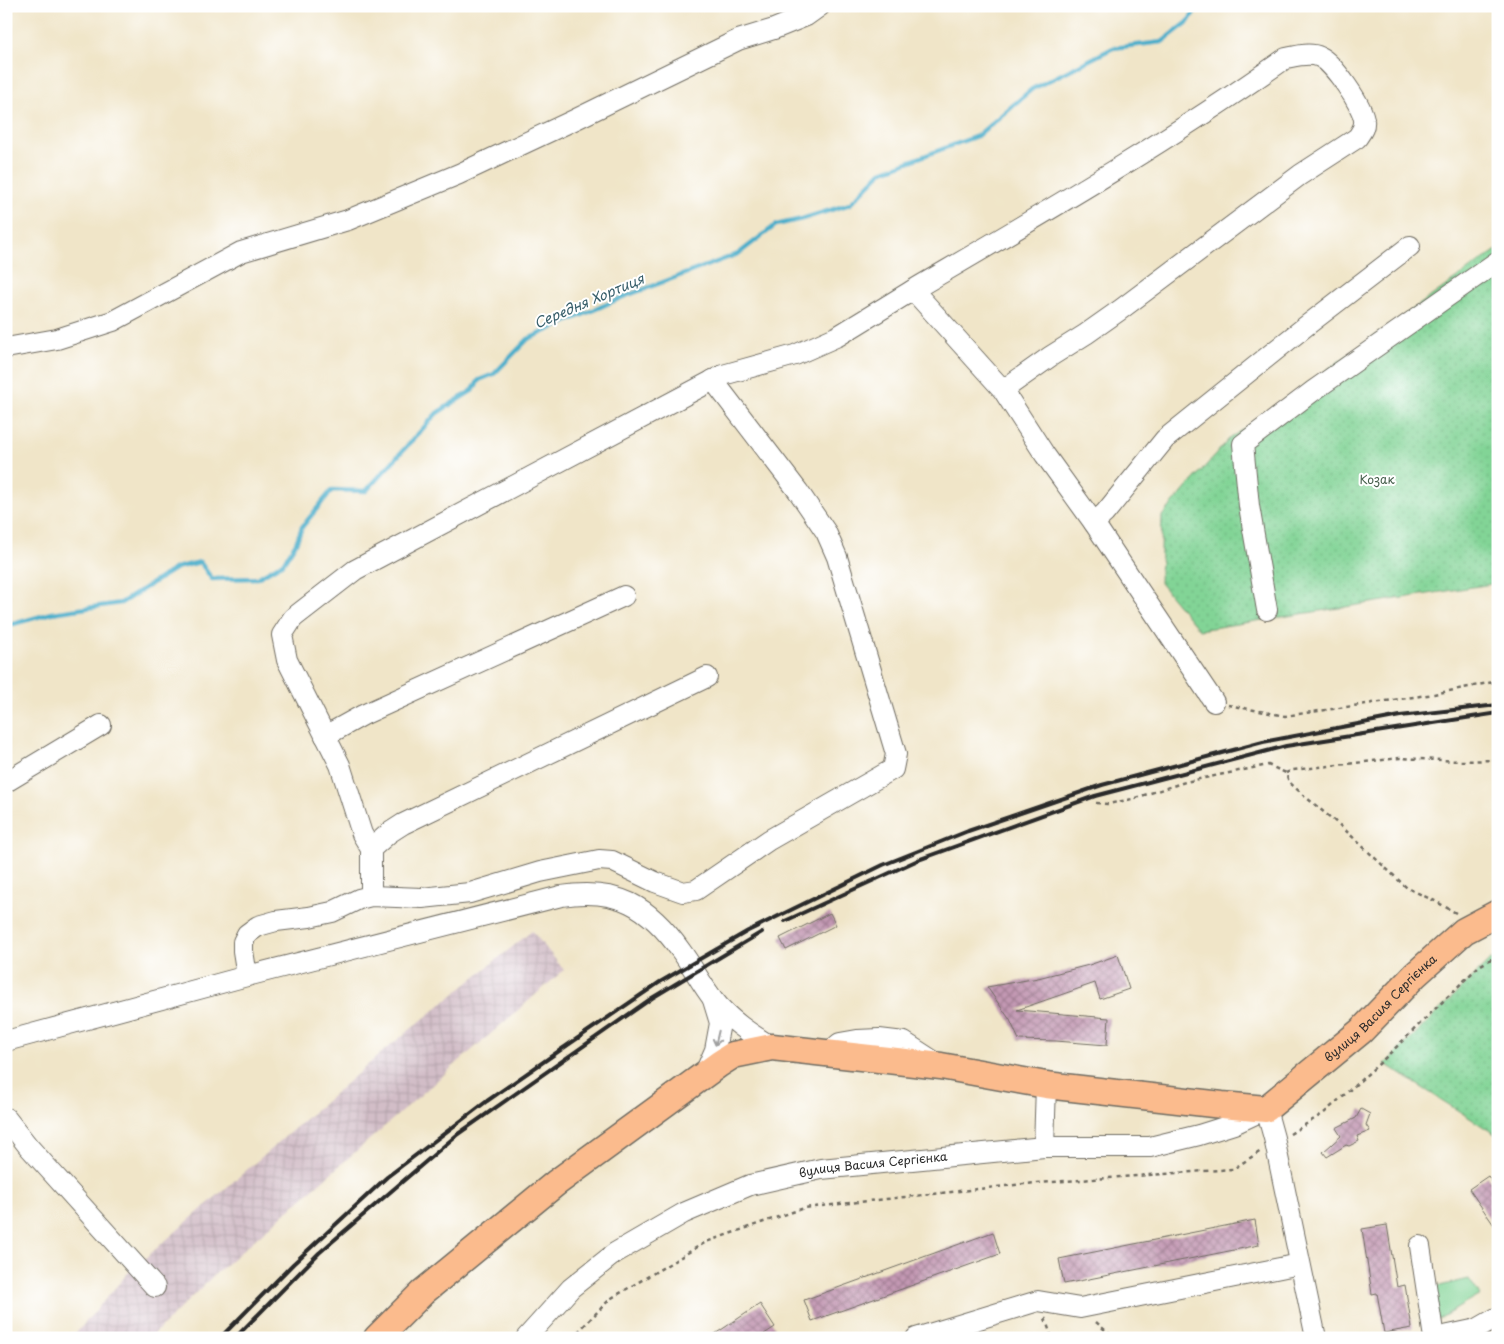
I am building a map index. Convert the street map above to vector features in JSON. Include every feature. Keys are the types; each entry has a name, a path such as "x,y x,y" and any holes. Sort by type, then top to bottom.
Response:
{"main road":[{"name":"вулиця Василя Сергієнка","path":"1266,1109 1361,1031 1415,975 1464,931 1498,913"},
{"path":"377,1338 423,1292 556,1183 733,1055 772,1047 941,1066 1046,1085 1266,1109"}],"street":[{"path":"6,348 57,339 113,321 241,252 348,220 459,174 738,40 774,29 806,16 820,6"},
{"path":"371,896 371,849 362,834 340,765 287,660 282,635 293,618 355,570 722,375 795,355 838,336 1181,129 1286,58 1300,55 1319,56 1327,62 1352,94 1364,119 1364,128 1357,138 1300,175 1120,310 1003,390"},
{"path":"1094,524 1165,439 1306,326 1410,246"},
{"path":"1267,610 1249,506 1243,444 1313,391 1498,261"},
{"path":"913,290 1003,390 1214,702"},
{"path":"247,976 242,951 243,942 247,934 258,926 276,921 332,912 358,898 371,896 422,898 470,893 540,872 599,860 612,861 655,882 683,892 696,890 769,840 894,768 896,754 837,557 826,532 798,491 713,380"},
{"path":"326,736 363,715 624,596"},
{"path":"371,849 389,833 403,824 707,677"},
{"path":"6,782 101,725"},
{"path":"6,1041 247,976 561,896 578,893 596,893 622,899 650,915 681,950 714,1000 743,1029 772,1047"},
{"path":"704,1075 714,1050 720,1023 714,1000"},
{"path":"1044,1147 1046,1085"},
{"path":"1266,1109 1275,1143 1316,1338"},
{"name":"вулиця Василя Сергієнка","path":"526,1338 570,1288 615,1253 684,1213 750,1185 821,1169 1044,1147 1150,1147 1200,1135 1234,1124 1266,1109"},
{"path":"6,1118 28,1146 155,1287"},
{"path":"1420,1246 1435,1338 1477,1329 1498,1317"},
{"path":"916,1338 1038,1301 1080,1308 1300,1264"}],"path":[{"path":"1214,702 1285,716 1434,694 1498,681"},
{"path":"1096,802 1108,804 1132,799 1185,782 1268,765 1286,772 1400,758 1460,761 1498,760"},
{"path":"1286,772 1289,782 1343,828 1407,888 1457,914"},
{"path":"572,1338 610,1299 706,1242 804,1208 1024,1184 1233,1169 1324,1113 1381,1062 1479,966 1498,955"}],"shaded area":[{"path":"532,931 564,970 213,1276 150,1338 72,1338 127,1274 386,1049"}],"green space":[{"name":"Козак","path":"1498,249 1498,583 1199,630 1160,583 1162,516 1229,439"},
{"path":"1490,960 1498,960 1498,1136 1385,1064"},
{"path":"1469,1279 1480,1295 1432,1323 1427,1289"}],"building":[{"path":"830,913 836,925 786,950 780,938"},
{"path":"1118,955 1129,989 1100,999 1095,983 1017,1010 1109,1018 1107,1045 1019,1040 1010,1020 987,987 1038,978 1089,965"},
{"path":"1361,1109 1370,1114 1366,1125 1370,1131 1357,1136 1359,1141 1349,1146 1346,1145 1327,1157 1323,1152 1341,1136 1336,1128 1356,1118"},
{"path":"1488,1176 1498,1190 1498,1231 1469,1189"},
{"path":"1255,1220 1259,1245 1064,1284 1059,1259"},
{"path":"1387,1225 1397,1287 1405,1285 1412,1328 1384,1333 1377,1293 1372,1294 1362,1229"},
{"path":"993,1232 1000,1254 812,1321 804,1300"},
{"path":"760,1304 775,1327 758,1338 709,1338"}],"waterway":[{"name":"Середня Хортиця","path":"6,626 52,613 121,603 176,568 200,562 212,579 257,578 283,563 296,543 302,527 332,490 366,491 437,413 473,390 479,380 494,374 528,339 623,297 738,254 776,225 850,204 881,172 977,136 1032,89 1113,48 1162,42 1188,22 1198,6"}],"railway":[{"path":"220,1338 293,1264 387,1177 487,1101 660,982 748,931 883,865 968,831 1102,785 1263,742 1400,716 1498,705"},
{"path":"785,921 918,860 1095,796 1286,746 1498,713"},
{"path":"235,1338 319,1253 458,1134 652,998 762,932"}]}
